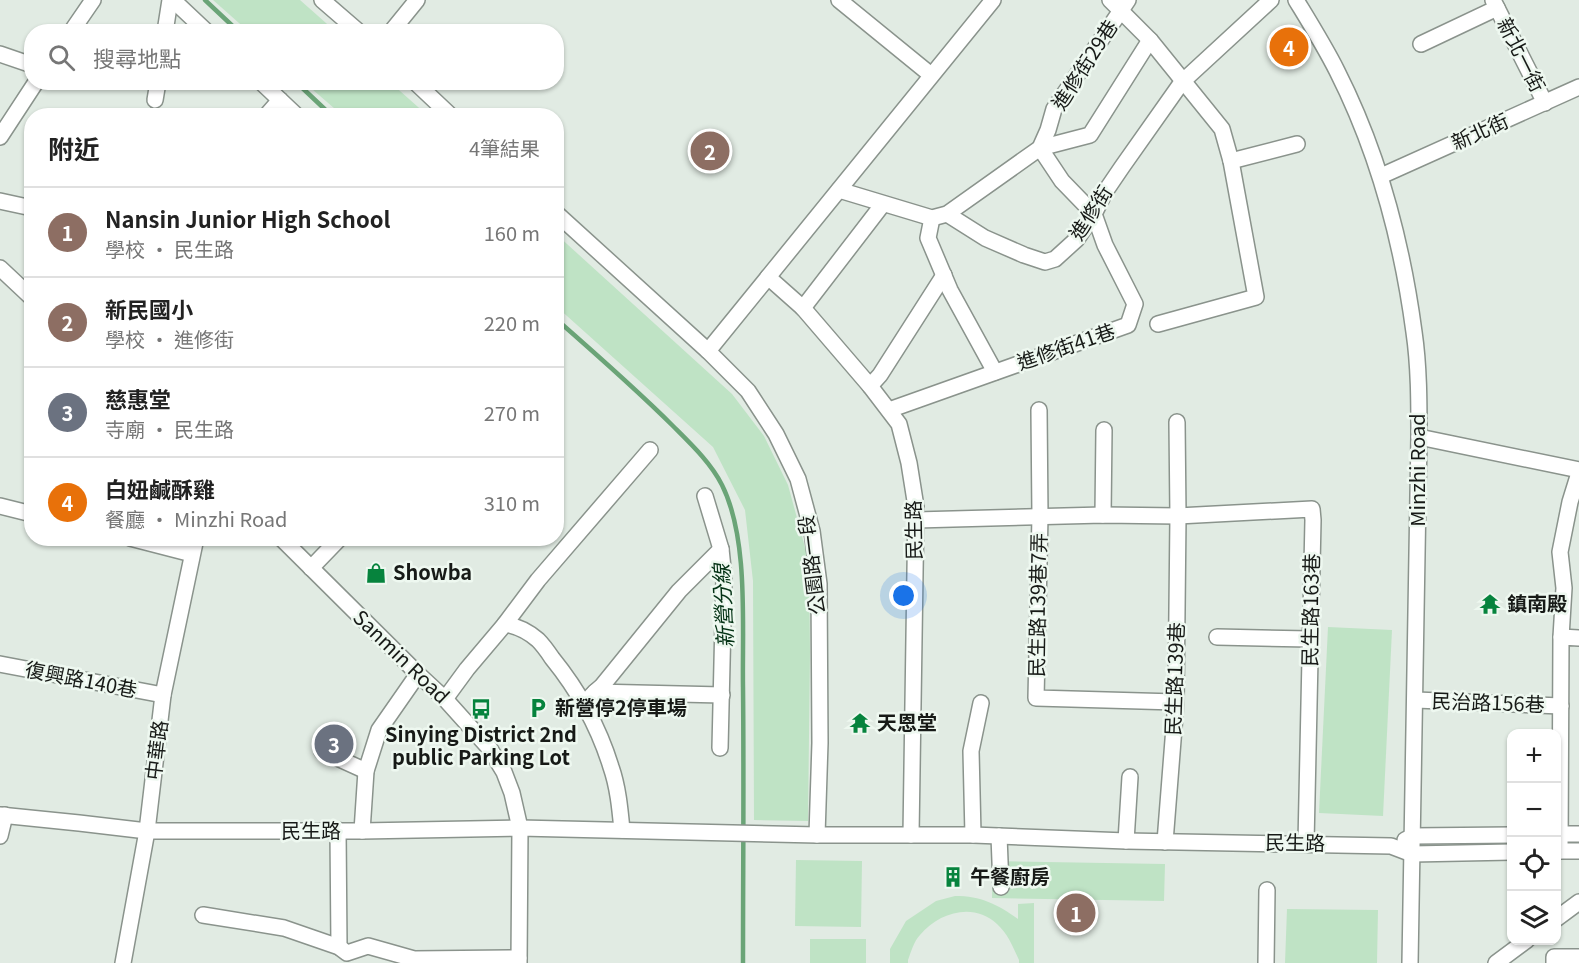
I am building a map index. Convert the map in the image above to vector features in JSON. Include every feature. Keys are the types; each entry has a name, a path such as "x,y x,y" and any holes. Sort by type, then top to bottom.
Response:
{"street":[{"path":"76,24 93,0"},
{"path":"167,24 172,0"},
{"path":"172,0 198,24"},
{"path":"322,0 350,24"},
{"path":"398,24 417,0"},
{"path":"839,0 931,75"},
{"path":"708,351 993,0"},
{"name":"進修街","path":"839,190 884,204 939,216 1024,255 1045,262 1055,259 1077,239 1095,213 1105,192 1182,82 1271,0"},
{"name":"Minzhi Road","path":"1296,0 1337,70 1381,176 1404,271 1414,334 1419,395 1419,437 1410,963"},
{"name":"進修街29巷","path":"1040,148 1054,109 1120,3 1182,82"},
{"name":"新北一街","path":"1421,44 1495,4 1545,103"},
{"path":"889,410 995,372 950,290 928,238 939,216 1040,148 1090,135 1150,40"},
{"path":"0,54 24,62"},
{"path":"1158,324 1256,297 1232,161 1222,129 1182,82"},
{"name":"新北街","path":"1381,176 1579,87"},
{"path":"0,137 31,90"},
{"path":"155,100 157,90"},
{"path":"269,90 288,108"},
{"path":"423,90 443,108"},
{"path":"273,108 280,100"},
{"path":"1232,161 1297,144"},
{"name":"進修街41巷","path":"995,372 1128,325 1135,304 1105,245 1095,213 1062,182 1040,148"},
{"path":"0,201 24,206"},
{"path":"803,308 884,204"},
{"name":"公園路一段","path":"564,220 708,351 748,391 776,434 798,479 812,531 819,584 820,743 817,835"},
{"path":"0,268 24,290"},
{"path":"870,386 880,375 944,275"},
{"name":"民生路","path":"768,277 803,308 889,410 899,424 909,463 916,507 911,835"},
{"path":"1039,410 1040,516"},
{"path":"1178,422 1178,516"},
{"path":"1103,515 1104,430"},
{"path":"1419,437 1579,471"},
{"path":"445,699 538,580 650,450"},
{"name":"民治路156巷","path":"1559,783 1560,637 1564,588 1560,552 1579,471"},
{"path":"705,496 721,549 724,578 720,748"},
{"path":"0,506 24,512"},
{"name":"民生路163巷","path":"916,520 1103,515 1178,516 1312,509 1306,843"},
{"name":"民生路139巷7弄","path":"1040,516 1036,698 1176,702"},
{"name":"民生路139巷","path":"1165,842 1176,702 1178,516"},
{"path":"161,546 192,554"},
{"name":"中華路","path":"123,963 147,831 163,695 194,546"},
{"name":"Sanmin Road","path":"289,546 445,699 490,749 504,771 520,828 519,961"},
{"path":"311,568 332,546"},
{"path":"584,704 602,686 679,591 721,549"},
{"path":"505,624 516,626 538,640 562,670 584,704 612,768 622,830"},
{"path":"1217,637 1310,639"},
{"path":"1560,637 1579,638"},
{"name":"復興路140巷","path":"0,664 163,695"},
{"path":"362,831 366,771 379,730 418,674"},
{"path":"595,692 722,695"},
{"name":"民治路156巷","path":"1416,700 1561,706"},
{"path":"974,836 971,751 981,703"},
{"path":"322,751 366,771"},
{"path":"1126,841 1130,777"},
{"path":"0,836 2,815"},
{"name":"民生路","path":"2,815 147,831 520,828 1306,843 1391,846 1412,854 1507,852"},
{"path":"338,830 339,947"},
{"path":"1561,834 1579,834"},
{"name":"民生路","path":"1391,846 1413,836 1507,835"},
{"path":"999,836 1001,887"},
{"path":"1561,851 1579,851"},
{"path":"1266,963 1267,890"},
{"path":"1561,916 1579,902"},
{"path":"203,915 284,928 339,947 347,953 368,946 414,959 519,961"},
{"path":"1496,963 1520,945"},
{"path":"1554,963 1554,957 1579,957"}],"green space":[{"path":"213,0 300,0 327,24 240,24"},
{"path":"313,90 399,90 419,108 334,108"},
{"path":"564,241 732,394 764,436 788,485 809,562 808,821 754,820 753,581 745,510 713,447 564,313"},
{"path":"1328,627 1392,630 1383,816 1319,813"},
{"path":"796,860 862,861 861,927 795,926"},
{"path":"993,861 1165,864 1164,901 992,898"},
{"path":"955,896 973,897 988,902 1018,919 1018,904 1034,903 1034,963 1019,963 1010,941 997,924 988,917 968,912 937,920 916,940 908,963 890,963 890,949 906,921 936,901"},
{"path":"1287,909 1378,910 1377,963 1285,963"},
{"path":"810,939 866,939 866,963 810,963"}],"waterway":[{"name":"新營分線","path":"205,0 230,24"},
{"name":"新營分線","path":"304,90 324,108"},
{"name":"新營分線","path":"564,326 630,385 694,447 722,485 731,507 737,531 743,611 743,963"}],"place":[{"name":"白妞鹹酥雞","path":"1289,47"},
{"name":"新民國小","path":"710,151"},
{"name":"Showba","path":"376,573"},
{"name":"鎮南殿","path":"1490,604"},
{"name":"新營停2停車場","path":"538,708"},
{"name":"Sinying District 2nd public Parking Lot","path":"481,709"},
{"name":"天恩堂","path":"860,723"},
{"name":"慈惠堂","path":"334,744"},
{"name":"午餐廚房","path":"953,877"},
{"name":"Nansin Junior High School","path":"1076,913"}]}
